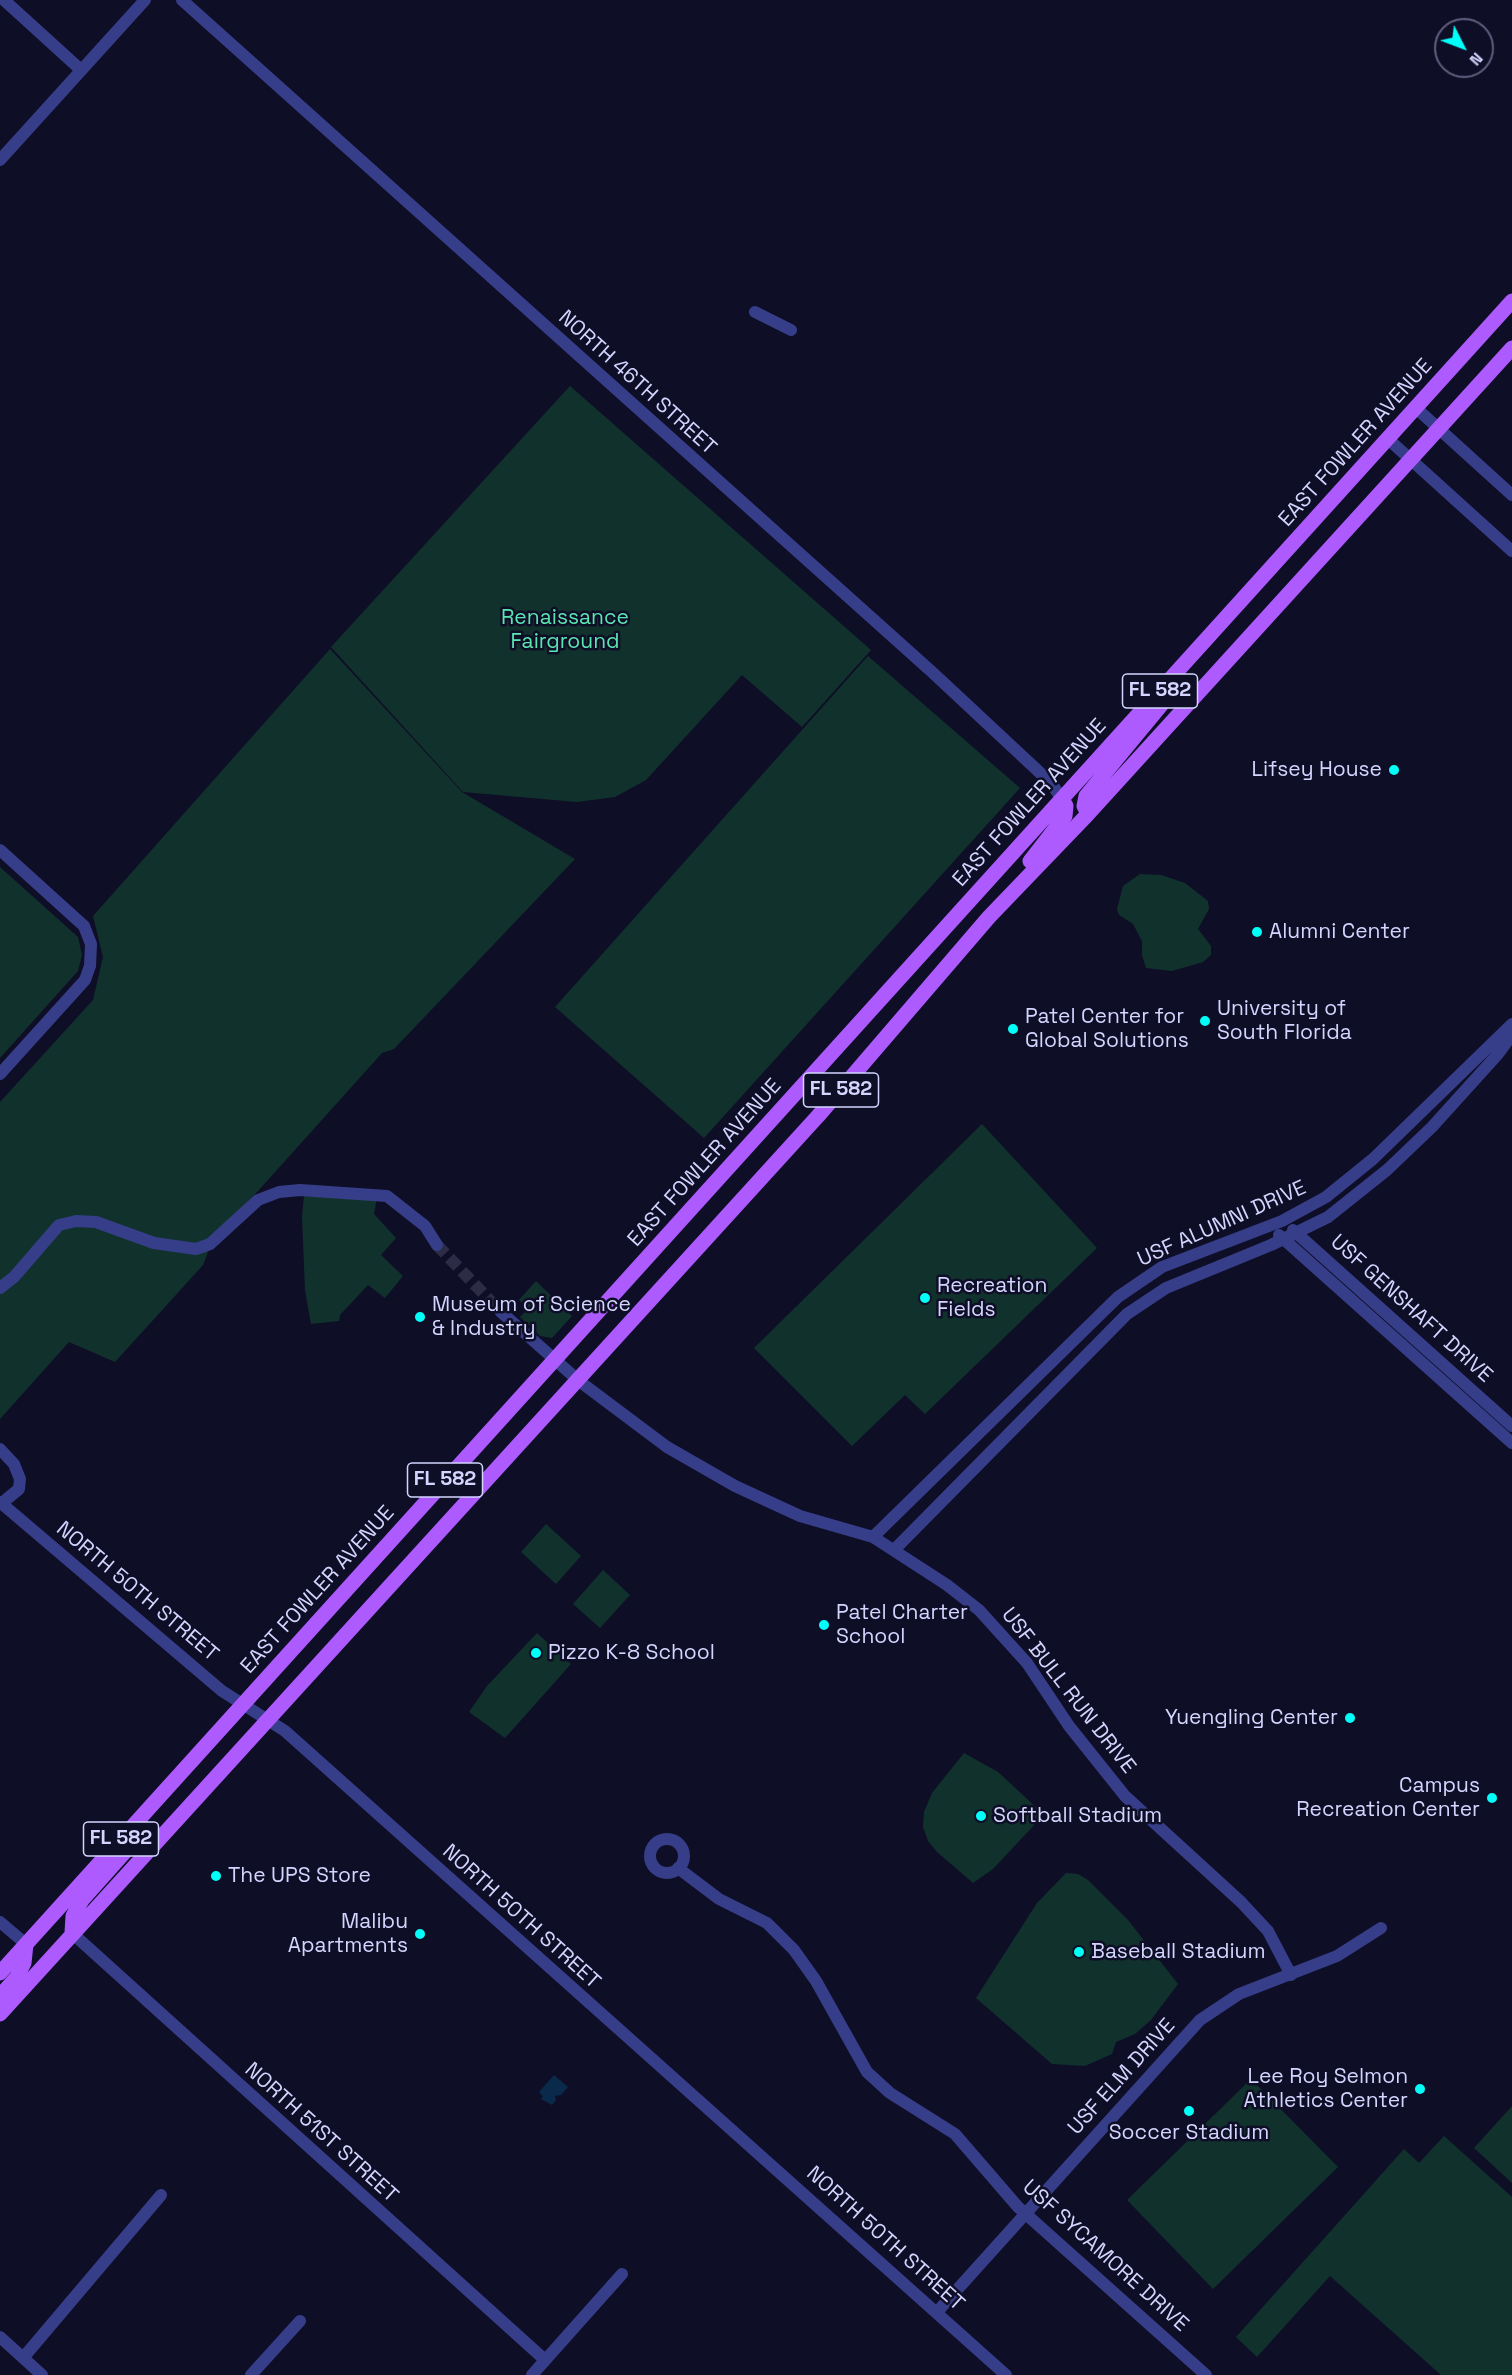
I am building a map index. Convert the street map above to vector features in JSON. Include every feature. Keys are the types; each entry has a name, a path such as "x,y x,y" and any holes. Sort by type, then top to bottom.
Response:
{"main road":[{"name":"EAST FOWLER AVENUE","path":"0,1973 1512,301"},
{"name":"FL 582","path":"0,2014 267,1718 579,1380 818,1116 989,917 1088,814 1512,348"},
{"path":"1088,814 1084,806 1086,796 1162,704 1175,674"},
{"path":"989,917 1001,897 1065,816 1066,806 1062,799"},
{"path":"72,1933 74,1916 82,1900 131,1845 175,1779"},
{"path":"0,1996 17,1977 24,1963 26,1944"}],"street":[{"path":"4,0 81,70"},
{"path":"1,158 146,0"},
{"name":"NORTH 46TH STREET","path":"182,0 932,672 1051,783 1062,799"},
{"path":"754,312 791,330"},
{"path":"1416,408 1512,495"},
{"path":"1388,439 1512,551"},
{"path":"0,850 84,926 91,944 90,966 85,980 0,1074"},
{"name":"USF ALUMNI DRIVE","path":"873,1537 1118,1297 1162,1268 1269,1227 1326,1197 1352,1177 1512,1024"},
{"name":"USF ALUMNI DRIVE","path":"896,1549 1127,1314 1166,1288 1284,1239 1328,1217 1387,1170 1432,1127 1498,1054 1512,1035"},
{"path":"0,1288 18,1272 59,1225 76,1221 96,1222 154,1243 196,1249 210,1244 258,1200 279,1192 300,1190 387,1196 425,1226 436,1245"},
{"name":"USF GENSHAFT DRIVE","path":"1282,1221 1512,1426"},
{"name":"USF GENSHAFT DRIVE","path":"1269,1227 1512,1443"},
{"name":"USF BULL RUN DRIVE","path":"501,1312 579,1380 667,1447 735,1486 800,1516 873,1537 896,1549 961,1594 1010,1642 1069,1726 1125,1796 1248,1909 1268,1932 1291,1975"},
{"path":"0,1449 14,1464 20,1479 19,1489 1,1503"},
{"name":"NORTH 50TH STREET","path":"1,1503 222,1690 267,1718 1006,2375"},
{"name":"USF SYCAMORE DRIVE","path":"678,1868 719,1899 767,1923 794,1950 816,1981 852,2049 867,2072 890,2093 956,2134 1025,2214 1206,2375"},
{"path":"0,1922 26,1944"},
{"name":"USF ELM DRIVE","path":"937,2312 1200,2020 1239,1994 1338,1956 1381,1928"},
{"name":"NORTH 51ST STREET","path":"72,1933 545,2360"},
{"path":"23,2358 161,2195"},
{"path":"532,2375 622,2274"},
{"path":"251,2375 300,2321"},
{"path":"0,2337 42,2375"}],"green space":[{"name":"Renaissance Fairground","path":"570,386 871,650 802,727 742,675 646,780 615,797 577,802 463,792 331,647"},
{"path":"330,649 462,792 575,859 394,1049 382,1053 258,1191 215,1234 203,1265 115,1362 69,1342 0,1419 0,1102 93,1000 103,957 93,916"},
{"path":"868,656 1020,788 704,1138 555,1007"},
{"path":"0,867 78,937 82,955 78,971 0,1058"},
{"path":"1140,874 1161,875 1185,883 1208,901 1209,909 1198,929 1211,946 1211,955 1203,962 1172,971 1146,968 1142,955 1142,941 1133,924 1119,915 1117,909 1123,886"},
{"name":"Recreation Fields","path":"982,1124 1097,1248 925,1414 905,1395 852,1446 754,1348"},
{"path":"304,1196 377,1197 374,1214 396,1238 381,1255 403,1276 385,1298 368,1285 340,1315 339,1321 311,1324 305,1290 302,1216"},
{"path":"536,1281 572,1316 552,1338 540,1336 520,1317 528,1309 519,1300"},
{"path":"546,1524 581,1556 556,1584 521,1552"},
{"path":"603,1570 630,1595 600,1628 573,1604"},
{"path":"537,1633 571,1664 505,1738 469,1712 487,1686"},
{"name":"Softball Stadium","path":"964,1753 998,1772 1038,1809 1038,1821 993,1869 973,1883 936,1851 928,1841 923,1827 924,1812 932,1793"},
{"name":"Baseball Stadium","path":"1066,1873 1078,1874 1088,1880 1128,1920 1178,1984 1151,2020 1135,2034 1116,2042 1112,2054 1085,2066 1052,2064 976,1998 1037,1903"},
{"path":"1251,2079 1338,2167 1213,2289 1127,2200"},
{"path":"1512,2106 1512,2183 1474,2148"},
{"path":"1444,2136 1512,2197 1512,2375 1441,2375 1330,2276 1257,2357 1236,2337 1404,2149 1419,2163"}],"water":[{"path":"554,2075 568,2087 561,2095 555,2096 556,2100 552,2105 541,2099 543,2096 539,2092"}],"tunnel":[{"path":"437,1245 501,1312"}],"place":[{"name":"Lifsey House","path":"1394,770"},
{"name":"Alumni Center","path":"1257,932"},
{"name":"University of South Florida","path":"1205,1021"},
{"name":"Patel Center for Global Solutions","path":"1013,1029"},
{"name":"Recreation Fields","path":"925,1298"},
{"name":"Museum of Science & Industry","path":"420,1317"},
{"name":"Patel Charter School","path":"824,1625"},
{"name":"Pizzo K-8 School","path":"536,1653"},
{"name":"Yuengling Center","path":"1350,1718"},
{"name":"Campus Recreation Center","path":"1492,1798"},
{"name":"Softball Stadium","path":"981,1816"},
{"name":"The UPS Store","path":"216,1876"},
{"name":"Malibu Apartments","path":"420,1934"},
{"name":"Baseball Stadium","path":"1079,1952"},
{"name":"Lee Roy Selmon Athletics Center","path":"1420,2089"},
{"name":"Soccer Stadium","path":"1189,2111"}]}
